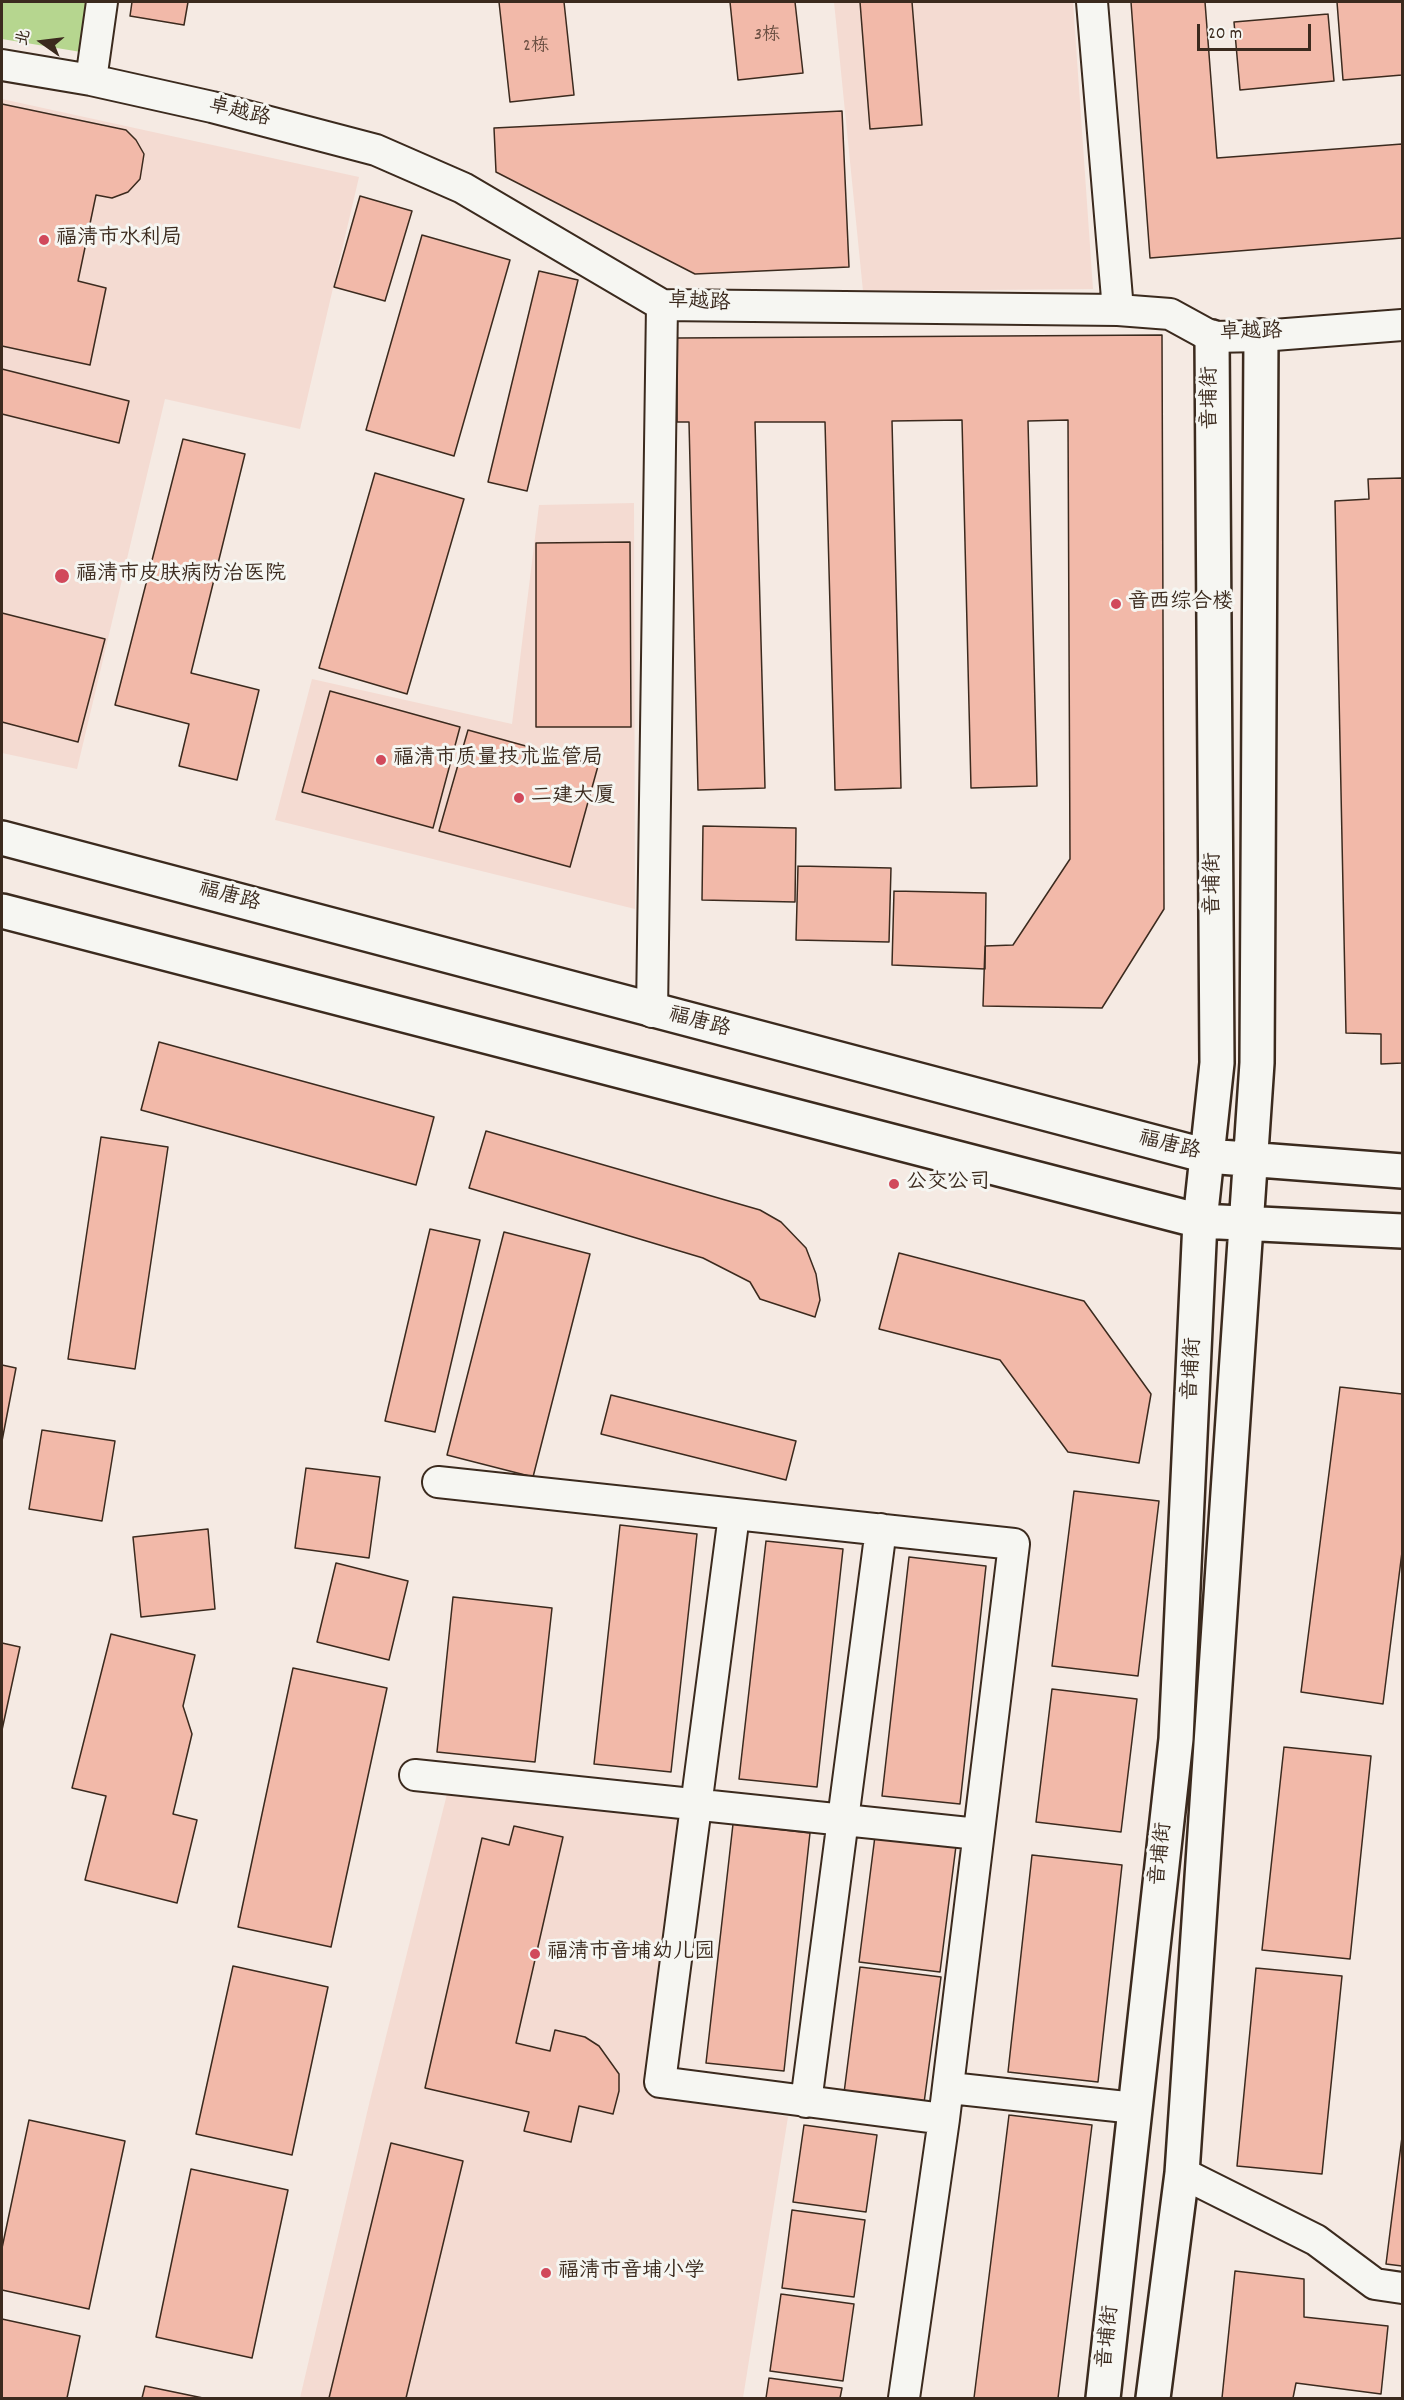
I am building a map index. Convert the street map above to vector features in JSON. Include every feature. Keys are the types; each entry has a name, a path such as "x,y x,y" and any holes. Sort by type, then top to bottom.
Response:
{"street":[{"path":"91,80 102,2"},
{"path":"1092,2 1119,310"},
{"name":"卓越路","path":"2,65 91,80 212,107 376,150 464,188 662,305 1119,310 1170,314 1212,337 1261,336 1402,325"},
{"path":"652,1012 662,305"},
{"name":"音埔街","path":"1153,2398 1182,2173 1242,1287 1248,1159 1257,1063 1261,336"},
{"name":"音埔街","path":"1103,2398 1176,1739 1200,1221 1216,1063 1212,337"},
{"name":"福唐路","path":"2,838 652,1012 1207,1156 1402,1171"},
{"path":"2,911 1200,1221 1402,1232"},
{"path":"438,1482 1014,1544 978,1834 950,2088 904,2398"},
{"path":"734,1515 660,2082 944,2119"},
{"path":"806,2102 881,1529"},
{"path":"415,1775 978,1834"},
{"path":"950,2088 1135,2108"},
{"path":"1182,2173 1316,2240 1375,2284 1402,2288"}],"shaded area":[{"path":"834,2 1073,2 1093,289 863,291"},
{"path":"2,99 359,177 300,429 165,399 77,769 2,753"},
{"path":"634,503 635,909 275,820 312,679 512,724 539,505"},
{"path":"448,1790 682,1817 646,2090 788,2117 743,2398 300,2398 370,2100"}],"green space":[{"path":"2,2 88,2 81,52 2,39"}],"building":[{"path":"132,2 188,2 184,25 130,16"},
{"path":"499,2 564,2 574,95 510,102"},
{"path":"730,2 795,2 803,73 738,80"},
{"path":"860,2 912,2 922,125 870,129"},
{"path":"1131,2 1205,2 1217,158 1402,144 1402,238 1150,258"},
{"path":"1337,2 1402,2 1402,75 1343,80"},
{"path":"1328,14 1334,81 1240,90 1234,22"},
{"name":"福清市水利局","path":"2,104 126,130 136,140 144,154 140,179 128,192 112,198 96,195 78,281 106,288 90,365 2,346"},
{"path":"842,111 849,267 695,274 496,172 494,128"},
{"path":"360,196 412,211 385,301 334,287"},
{"path":"422,235 510,260 454,456 366,430"},
{"path":"539,271 578,280 527,491 488,482"},
{"name":"音西综合楼","path":"1162,335 1164,909 1102,1008 983,1006 985,946 1013,945 1070,859 1068,420 1028,421 1037,786 971,788 962,420 892,421 901,788 835,790 825,422 755,422 765,788 698,790 689,422 677,422 677,338"},
{"path":"2,369 129,401 119,443 2,414"},
{"path":"183,439 245,454 191,673 259,690 237,780 179,766 189,724 115,705"},
{"path":"375,473 464,499 407,694 319,668"},
{"path":"1402,478 1402,1063 1381,1064 1381,1034 1346,1033 1335,501 1369,499 1368,479"},
{"path":"630,542 631,727 536,727 536,543"},
{"path":"2,613 105,639 78,742 2,722"},
{"name":"福清市质量技术监管局","path":"330,691 460,727 433,828 302,792"},
{"name":"二建大厦","path":"468,730 598,766 570,867 439,831"},
{"path":"703,826 796,828 795,902 702,900"},
{"path":"798,866 891,868 889,942 796,940"},
{"path":"894,891 986,893 985,969 892,965"},
{"path":"159,1042 434,1117 416,1185 141,1110"},
{"path":"486,1131 760,1210 781,1222 806,1248 816,1274 820,1300 815,1317 760,1299 750,1282 703,1258 469,1188"},
{"path":"101,1137 168,1147 135,1369 68,1359"},
{"path":"430,1229 480,1240 435,1432 385,1421"},
{"path":"504,1232 590,1254 533,1477 447,1455"},
{"path":"899,1253 1084,1301 1151,1394 1139,1463 1068,1452 1000,1360 879,1329"},
{"path":"2,1365 16,1368 2,1441"},
{"path":"1340,1387 1402,1394 1402,1552 1383,1704 1301,1692"},
{"path":"611,1395 796,1441 786,1480 601,1434"},
{"path":"42,1430 115,1441 102,1521 29,1509"},
{"path":"306,1468 380,1477 369,1558 295,1548"},
{"path":"1074,1491 1159,1501 1138,1676 1052,1666"},
{"path":"620,1525 697,1534 671,1772 594,1764"},
{"path":"208,1529 215,1609 141,1617 133,1537"},
{"path":"766,1541 843,1549 817,1787 739,1779"},
{"path":"909,1557 986,1566 960,1804 882,1796"},
{"path":"336,1563 408,1581 389,1660 317,1642"},
{"path":"453,1597 552,1608 535,1762 437,1752"},
{"path":"111,1634 195,1655 183,1706 192,1734 173,1814 197,1820 177,1903 85,1880 106,1796 72,1788"},
{"path":"2,1643 20,1647 2,1730"},
{"path":"293,1668 387,1688 331,1947 238,1927"},
{"path":"1052,1689 1137,1699 1121,1832 1036,1822"},
{"path":"1284,1747 1371,1756 1350,1959 1262,1950"},
{"path":"733,1824 810,1833 784,2071 706,2063"},
{"path":"514,1826 563,1837 516,2043 550,2051 555,2030 585,2037 599,2046 619,2074 619,2091 613,2114 579,2106 571,2142 524,2131 529,2112 425,2088 482,1838 509,1845"},
{"path":"875,1836 956,1846 940,1972 859,1962"},
{"path":"1032,1855 1122,1865 1098,2082 1008,2072"},
{"path":"233,1966 328,1987 292,2155 196,2134"},
{"path":"860,1967 941,1977 924,2103 844,2093"},
{"path":"1256,1968 1342,1976 1322,2174 1237,2166"},
{"path":"1009,2115 1092,2125 1058,2398 974,2398"},
{"path":"29,2120 125,2141 89,2309 2,2290 2,2248"},
{"path":"804,2125 877,2135 866,2212 793,2202"},
{"path":"1402,2137 1402,2266 1386,2264"},
{"path":"391,2143 463,2161 406,2398 329,2398"},
{"path":"191,2169 288,2190 252,2358 156,2337"},
{"path":"792,2210 865,2220 854,2297 782,2288"},
{"path":"1235,2271 1304,2279 1304,2317 1388,2326 1381,2394 1296,2383 1293,2398 1222,2398"},
{"path":"781,2294 854,2304 843,2381 770,2371"},
{"path":"2,2319 80,2336 67,2398 2,2398"},
{"path":"769,2378 842,2388 840,2398 766,2398"},
{"path":"145,2386 203,2398 142,2398"}],"place":[{"name":"福清市水利局","path":"44,240"},
{"name":"福清市皮肤病防治医院","path":"62,576"},
{"name":"音西综合楼","path":"1116,604"},
{"name":"福清市质量技术监管局","path":"381,760"},
{"name":"二建大厦","path":"519,798"},
{"name":"公交公司","path":"894,1184"},
{"name":"福清市音埔幼儿园","path":"535,1954"},
{"name":"福清市音埔小学","path":"546,2273"}]}
